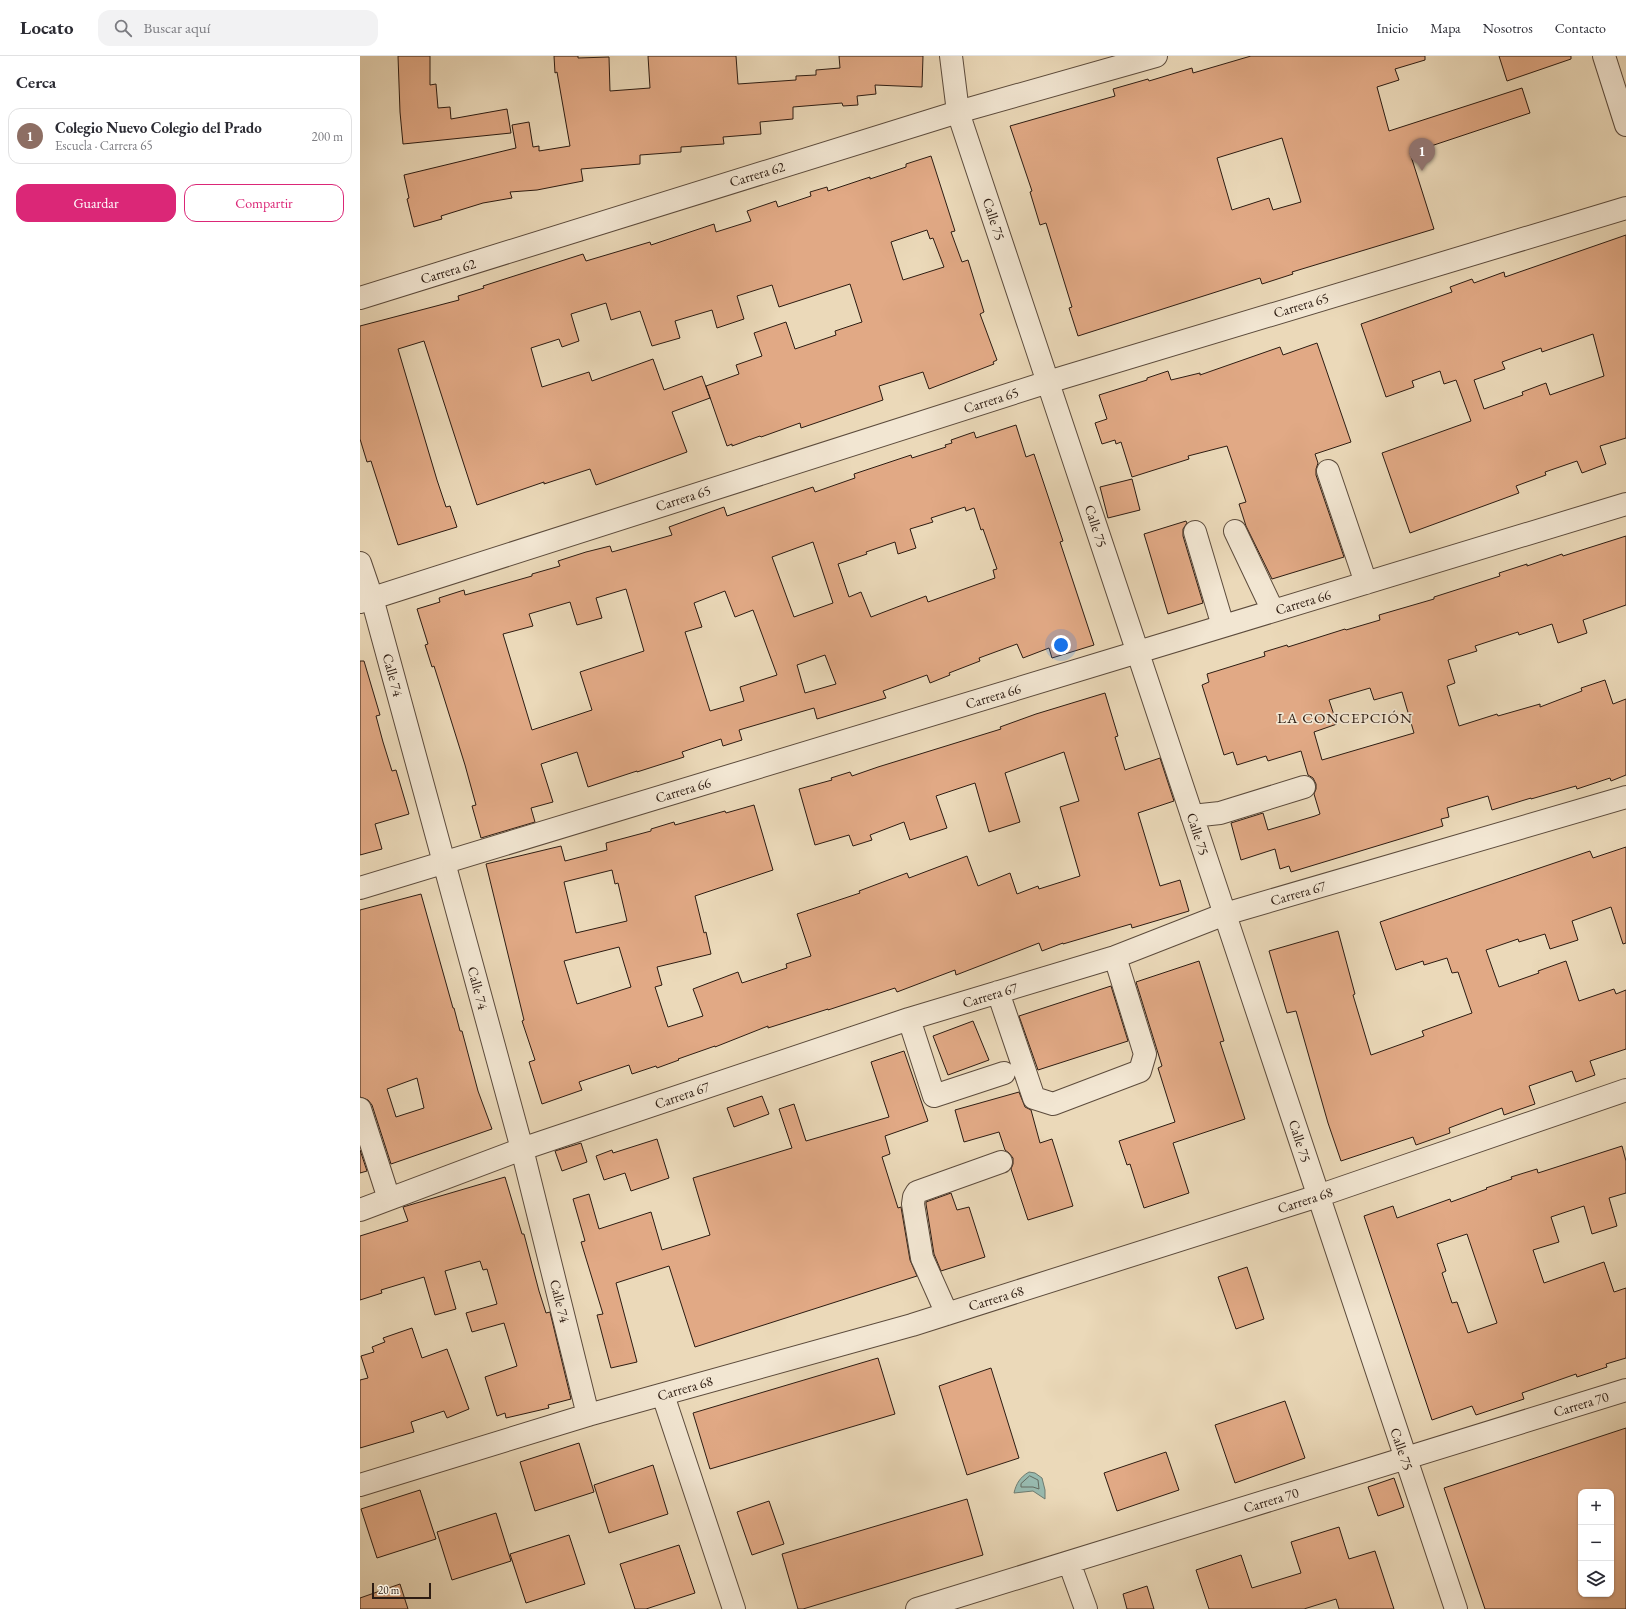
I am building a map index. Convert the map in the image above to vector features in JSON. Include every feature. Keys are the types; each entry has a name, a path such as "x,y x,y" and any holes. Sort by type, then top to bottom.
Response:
{"street":[{"name":"Calle 75","path":"951,56 958,112 1456,1609"},
{"name":"Carrera 62","path":"360,298 958,112 1156,56"},
{"path":"1604,56 1626,125"},
{"name":"Carrera 65","path":"366,600 1048,382 1626,208"},
{"path":"1328,471 1366,583"},
{"name":"Carrera 66","path":"360,888 1626,504"},
{"path":"1235,531 1273,611"},
{"path":"1195,532 1223,626"},
{"name":"Calle 74","path":"360,563 366,600 444,863 522,1149 588,1415"},
{"path":"1192,816 1220,813 1304,787"},
{"name":"Carrera 67","path":"360,1210 522,1149 909,1019 1115,957 1225,914 1626,796"},
{"path":"998,992 1034,1098 1053,1104 1140,1071 1145,1054 1115,957"},
{"path":"909,1019 934,1096 1004,1072"},
{"name":"Carrera 68","path":"360,1485 588,1415 947,1314 1318,1196 1626,1090"},
{"path":"360,1109 389,1199"},
{"path":"947,1314 922,1258 913,1204 914,1197 917,1192 1001,1162"},
{"name":"Carrera 70","path":"917,1609 966,1602 1069,1562 1626,1390"},
{"path":"663,1395 734,1609"},
{"path":"1069,1562 1086,1609"}],"water":[{"path":"1029,1472 1035,1473 1042,1478 1045,1490 1045,1499 1033,1491 1014,1493 1019,1481"}],"building":[{"path":"398,56 430,56 430,85 436,84 438,108 450,107 451,119 507,109 511,133 403,144"},
{"path":"554,56 578,56 578,58 609,57 610,91 650,88 648,56 736,56 738,84 796,80 796,76 816,75 816,70 840,68 839,56 923,56 922,87 875,85 876,94 857,96 858,105 843,106 842,103 793,107 793,119 760,122 761,134 723,137 724,144 681,147 681,152 640,155 640,164 581,169 583,181 537,190 510,192 512,198 483,203 441,216 442,219 414,227 407,199 409,198 404,175 516,148 512,125 529,122 533,147 539,146 539,151 570,146 557,72 555,73"},
{"path":"1251,56 1425,56 1425,60 1395,69 1399,80 1377,87 1389,131 1522,88 1530,113 1410,153 1434,229 1292,272 1293,274 1262,284 1260,278 1078,336 1069,308 1072,307 1046,223 1040,225 1030,192 1032,191 1010,126 1115,96 1113,89 1148,79 1149,81 1192,68 1193,73","holes":["1282,138 1301,202 1273,210 1269,198 1232,210 1217,158"]},
{"path":"1499,56 1571,56 1571,59 1507,81"},
{"path":"931,156 955,231 951,232 962,262 968,260 984,312 980,314 997,360 993,362 994,364 929,389 923,372 879,386 883,400 801,428 800,423 761,437 760,436 732,446 732,444 727,446 706,386 739,374 736,365 762,356 754,333 786,322 795,349 836,335 835,331 862,322 850,284 779,307 772,285 737,296 744,319 717,328 712,310 675,321 680,338 652,346 640,311 611,320 606,303 571,314 579,341 562,347 559,339 531,348 542,387 589,372 592,381 653,359 664,390 702,376 710,398 672,412 687,452 596,485 590,469 544,484 544,482 477,505 424,341 398,349 437,480 446,507 450,506 457,527 398,545 371,461 367,462 360,439 360,326 459,300 458,296 484,288 483,286 583,254 586,261 650,242 651,245 714,224 716,232 751,221 747,211 776,201 778,207 811,196 810,192 827,187 828,191 870,177 870,179 906,167 906,164","holes":["927,230 930,239 933,238 944,267 903,280 891,242"]},
{"path":"1626,235 1626,438 1600,446 1606,464 1582,473 1577,461 1545,472 1546,475 1516,486 1519,493 1410,533 1382,453 1471,421 1456,380 1444,384 1440,371 1412,381 1414,387 1386,397 1361,324 1452,292 1450,287 1472,279 1474,283 1504,272 1505,277","holes":["1593,334 1604,376 1550,395 1546,383 1522,392 1523,395 1484,409 1474,380 1505,369 1502,362 1541,348 1542,352"]},
{"path":"1317,343 1351,442 1315,454 1318,463 1316,475 1344,557 1272,579 1246,526 1239,504 1246,502 1227,446 1188,456 1189,459 1132,477 1121,442 1116,444 1115,440 1102,444 1095,423 1107,419 1099,395 1147,380 1147,378 1168,371 1171,380 1200,373 1200,375 1280,347 1283,355"},
{"path":"1016,425 1026,457 1034,454 1063,541 1060,542 1094,645 1052,658 1049,648 1023,658 1017,644 979,658 980,661 949,673 950,675 930,683 927,675 883,691 886,698 817,719 814,708 739,730 742,740 723,746 721,739 682,752 684,757 588,787 577,752 541,764 553,802 531,808 535,822 481,838 472,806 476,805 465,765 434,666 432,667 425,645 428,644 417,609 440,602 439,598 464,590 465,595 532,576 532,574 560,566 558,561 586,552 610,546 612,552 672,535 669,527 724,507 727,516 813,487 815,492 855,478 854,474 911,455 912,458 946,447 945,445 952,443 951,440 974,432 976,438","holes":["965,507 966,511 974,508 981,530 983,529 997,569 993,570 995,578 928,602 926,596 871,617 861,592 849,597 838,564 895,542 898,554 916,548 910,529 933,522 931,518","813,542 833,603 794,617 772,557","626,589 644,651 580,672 592,710 532,730 503,634 533,626 529,614 570,602 577,625 602,618 596,598","725,591 735,617 753,610 777,675 740,687 744,701 710,711 685,632 702,627 694,603","825,655 836,684 805,693 797,665"]},
{"path":"1132,479 1140,510 1108,518 1100,487"},
{"path":"1186,521 1187,523 1183,529 1183,536 1203,603 1168,614 1144,534"},
{"path":"1626,536 1626,605 1583,620 1587,633 1558,643 1552,624 1519,635 1518,632 1475,646 1477,651 1448,660 1455,683 1447,686 1459,726 1497,714 1498,716 1540,704 1540,707 1582,691 1581,688 1605,680 1613,704 1626,699 1626,775 1611,781 1610,778 1577,789 1576,786 1492,810 1488,796 1447,808 1449,817 1441,819 1443,826 1291,872 1289,866 1280,869 1275,849 1241,860 1231,823 1263,813 1268,830 1320,814 1314,794 1316,784 1313,778 1308,775 1301,751 1268,761 1266,756 1237,765 1233,752 1224,755 1202,685 1209,682 1207,674 1265,656 1264,652 1287,645 1288,647 1345,629 1346,630 1380,620 1379,615 1434,599 1434,597 1500,576 1499,573 1527,564 1527,566 1562,554 1563,556","holes":["1370,688 1374,700 1402,692 1414,733 1322,760 1314,732 1337,724 1329,700"]},
{"path":"360,661 364,661 380,715 376,716 383,742 392,771 396,770 409,814 375,824 382,849 360,855"},
{"path":"1105,693 1118,736 1115,737 1125,770 1160,758 1174,801 1138,813 1160,886 1180,880 1189,911 1132,928 1131,924 1063,943 1042,951 1039,943 956,975 955,970 897,992 895,988 768,1028 768,1026 657,1068 656,1066 632,1074 629,1065 579,1082 582,1090 542,1104 529,1062 535,1060 522,1021 524,1020 486,864 561,846 565,861 607,850 606,843 651,831 651,829 674,822 675,825 725,811 726,813 754,805 773,870 695,896 711,954 657,967 662,985 655,987 668,1027 703,1016 693,989 738,972 742,983 787,968 786,964 811,956 797,914 860,893 859,891 907,873 909,878 967,856 978,886 1010,873 1017,894 1038,886 1039,889 1080,876 1060,807 1079,801 1064,752 1005,773 1020,822 989,832 975,783 936,796 947,828 910,840 904,822 870,835 872,840 853,846 849,835 815,845 799,789 832,780 831,778 850,772 852,776 1001,729 1000,727 1036,714","holes":["612,870 615,884 618,883 627,921 576,933 564,882","619,947 631,987 577,1004 564,961"]},
{"path":"1626,847 1626,943 1623,944 1611,907 1572,921 1578,940 1550,949 1545,934 1519,942 1518,939 1486,950 1499,987 1539,973 1538,971 1566,961 1579,1001 1614,989 1616,994 1626,990 1626,1049 1590,1061 1595,1075 1576,1082 1572,1071 1529,1086 1535,1104 1504,1115 1502,1108 1449,1128 1450,1133 1416,1145 1413,1137 1341,1161 1328,1123 1296,1011 1287,1013 1269,951 1338,931 1355,994 1353,995 1371,1055 1424,1036 1422,1031 1472,1013 1458,972 1452,973 1447,958 1424,965 1423,961 1396,970 1380,922 1590,851 1593,858"},
{"path":"421,894 453,1008 460,1031 462,1031 478,1091 492,1129 391,1164 372,1105 368,1100 360,1097 360,910","holes":["417,1078 424,1108 396,1117 387,1089"]},
{"path":"1199,961 1224,1041 1220,1042 1245,1119 1173,1143 1189,1193 1144,1208 1130,1164 1127,1165 1119,1141 1175,1122 1158,1068 1162,1066 1136,982"},
{"path":"1111,986 1128,1041 1038,1070 1019,1016"},
{"path":"973,1021 989,1060 948,1075 933,1036"},
{"path":"904,1051 928,1121 885,1136 890,1154 882,1157 898,1208 901,1207 910,1260 917,1276 695,1347 669,1266 616,1283 637,1362 611,1368 597,1315 603,1314 581,1242 585,1241 573,1199 589,1194 599,1229 651,1212 662,1250 710,1235 693,1178 792,1148 779,1109 794,1104 806,1141 889,1117 871,1062"},
{"path":"1019,1092 1025,1107 1031,1110 1040,1143 1052,1139 1073,1206 1028,1220 1011,1169 1013,1158 1005,1150 999,1132 964,1142 955,1110"},
{"path":"762,1096 769,1114 734,1127 727,1108"},
{"path":"657,1139 669,1178 631,1191 625,1173 604,1180 596,1156 612,1150 613,1153"},
{"path":"581,1143 587,1162 562,1171 555,1151"},
{"path":"1622,1146 1626,1161 1626,1193 1609,1198 1617,1226 1592,1234 1584,1206 1551,1217 1559,1242 1533,1250 1544,1283 1604,1262 1614,1292 1626,1288 1626,1358 1606,1364 1607,1367 1577,1377 1576,1374 1522,1393 1524,1399 1476,1415 1472,1406 1432,1420 1364,1216 1393,1206 1397,1218 1450,1199 1451,1202 1512,1179 1511,1177 1537,1169 1538,1173","holes":["1467,1234 1497,1323 1468,1333 1457,1302 1452,1303 1442,1273 1446,1271 1437,1244"]},
{"path":"360,1150 367,1171 360,1173"},
{"path":"505,1177 522,1234 524,1234 546,1313 550,1312 571,1399 548,1405 549,1408 506,1418 505,1413 497,1416 485,1377 517,1366 504,1323 472,1332 466,1313 497,1304 487,1269 483,1270 480,1261 445,1271 456,1309 435,1315 424,1277 381,1290 382,1293 360,1300 360,1236 408,1221 403,1207"},
{"path":"951,1193 957,1210 969,1207 985,1257 941,1271 934,1254 926,1202"},
{"path":"1247,1267 1264,1319 1236,1329 1218,1277"},
{"path":"412,1328 422,1358 447,1349 469,1409 447,1418 444,1411 411,1422 414,1432 360,1448 360,1380 368,1378 361,1356 374,1352 372,1347 385,1342 383,1338"},
{"path":"878,1358 895,1414 710,1469 693,1413"},
{"path":"991,1368 1019,1458 967,1475 939,1386"},
{"path":"1285,1401 1305,1458 1235,1483 1215,1425"},
{"path":"1626,1428 1626,1609 1485,1609 1444,1488"},
{"path":"579,1443 594,1492 535,1511 520,1462"},
{"path":"1166,1452 1179,1490 1117,1511 1104,1473"},
{"path":"653,1465 668,1514 609,1533 594,1485"},
{"path":"1394,1478 1404,1507 1378,1516 1368,1487"},
{"path":"420,1490 436,1539 377,1558 361,1509"},
{"path":"967,1499 983,1555 803,1609 798,1609 782,1554"},
{"path":"769,1501 784,1544 752,1555 737,1512"},
{"path":"496,1513 511,1561 452,1580 437,1532"},
{"path":"1339,1527 1349,1559 1375,1551 1394,1609 1339,1609 1336,1599 1304,1609 1209,1609 1196,1570 1241,1555 1252,1588 1301,1573 1291,1542"},
{"path":"569,1535 585,1584 526,1603 510,1554"},
{"path":"679,1545 695,1593 646,1609 635,1609 620,1564"},
{"path":"400,1584 408,1609 360,1609 360,1598"},
{"path":"1147,1586 1154,1609 1127,1609 1123,1594"}],"place":[{"name":"Colegio Nuevo Colegio del Prado","path":"1422,171"}],"district":[{"name":"LA CONCEPCIÓN","path":"1345,717"}]}
